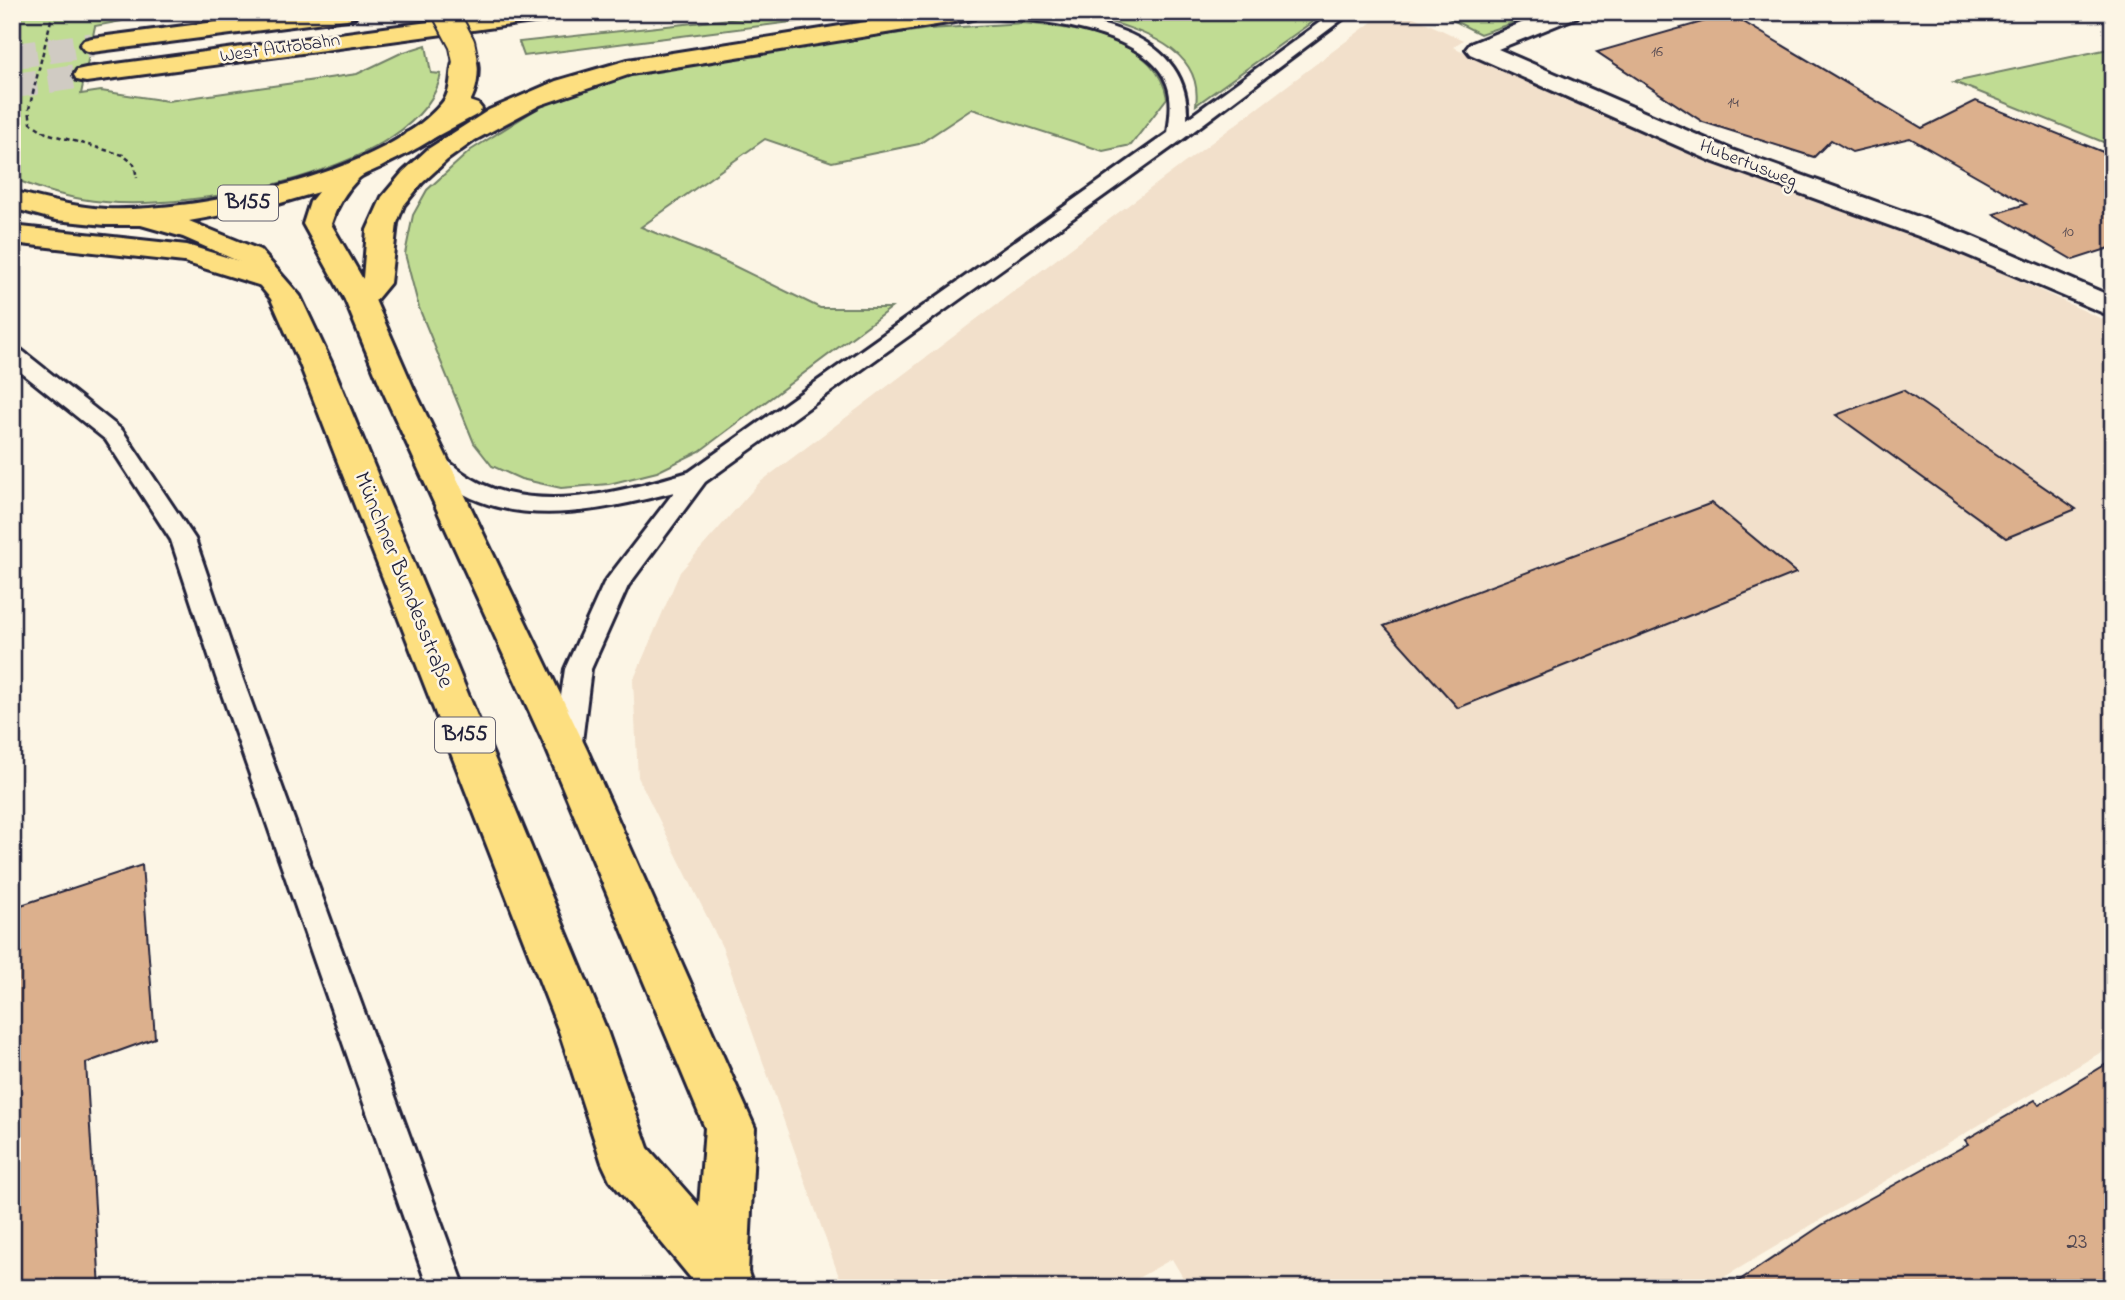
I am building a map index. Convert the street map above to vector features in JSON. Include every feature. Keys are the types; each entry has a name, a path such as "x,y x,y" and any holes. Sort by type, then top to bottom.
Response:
{"main road":[{"name":"West Autobahn","path":"92,45 347,12"},
{"name":"Münchner Bundesstraße","path":"12,199 31,207 76,214 144,217 220,209 298,192 349,174 415,138 443,118 459,99 465,82 465,59 462,44 445,12"},
{"name":"West Autobahn","path":"86,75 556,12"},
{"path":"415,138 503,91 543,75 582,66 671,51 969,13"},
{"path":"360,300 378,279 381,225 392,203 416,173 457,142 533,98 579,80 628,67 969,13"},
{"name":"Münchner Bundesstraße","path":"349,174 324,202 317,224 360,300 397,387 567,750 730,1128 724,1280"},
{"name":"Münchner Bundesstraße","path":"144,217 193,231 250,256 285,296 315,362 583,1031 628,1163 724,1280"},
{"path":"12,234 187,254 268,279"}],"street":[{"name":"Hubertusweg","path":"1569,12 1478,49 1723,156 1956,240 2113,308"}],"lane":[{"path":"991,12 1067,20 1128,39 1156,59 1174,80 1180,105 1177,135"},
{"path":"567,750 578,669 617,583 697,477 1177,135 1344,12"},
{"path":"12,354 114,435 183,539 229,677 447,1288"},
{"path":"433,462 476,491 512,502 552,506 638,494 697,477"}],"path":[{"path":"53,12 29,109 31,123 46,133 123,155 134,162 137,169 134,188"}],"shaded area":[{"path":"1385,12 1403,12 1463,40 1453,47 1580,104 1715,160 1948,248 2113,324 2113,1045 1706,1288 1189,1288 1172,1259 1120,1288 843,1288 723,949 638,777 633,681 680,572 759,483"}],"green space":[{"path":"12,12 138,12 121,21 95,26 81,94 101,91 168,101 357,74 401,53 426,45 431,73 441,74 425,108 392,137 348,160 297,178 190,200 142,203 92,201 57,194 12,178"},
{"path":"795,12 871,12 524,56 519,42"},
{"path":"1076,12 1300,12 1319,17 1196,105 1195,83 1188,65 1174,51 1137,31"},
{"path":"1437,12 1544,12 1480,34"},
{"path":"1023,23 1088,33 1130,49 1147,61 1160,77 1167,98 1131,145 1103,151 972,109 919,144 832,162 765,139 641,227 726,262 820,308 891,308 700,451 657,472 609,484 561,488 521,479 492,466 474,443 419,308 405,254 413,215 427,190 471,150 538,108 590,86 668,66 929,29"},
{"path":"2113,48 2113,146 1954,82"}],"building":[{"path":"1730,14 1922,128 1976,101 2113,156 2113,247 2073,260 1994,214 2026,204 1910,138 1852,152 1831,140 1814,157 1703,122 1597,52"},
{"path":"1903,390 2076,509 2006,538 1836,415"},
{"path":"1712,503 1796,573 1458,708 1384,626"},
{"path":"142,865 155,1038 86,1063 100,1288 12,1288 12,908"},
{"path":"2113,1060 2113,1275 2092,1288 1728,1288 1822,1225 1968,1144 1965,1140 2035,1100 2039,1105"}],"tunnel":[{"path":"12,56 92,45"},
{"path":"12,86 86,75"}]}
